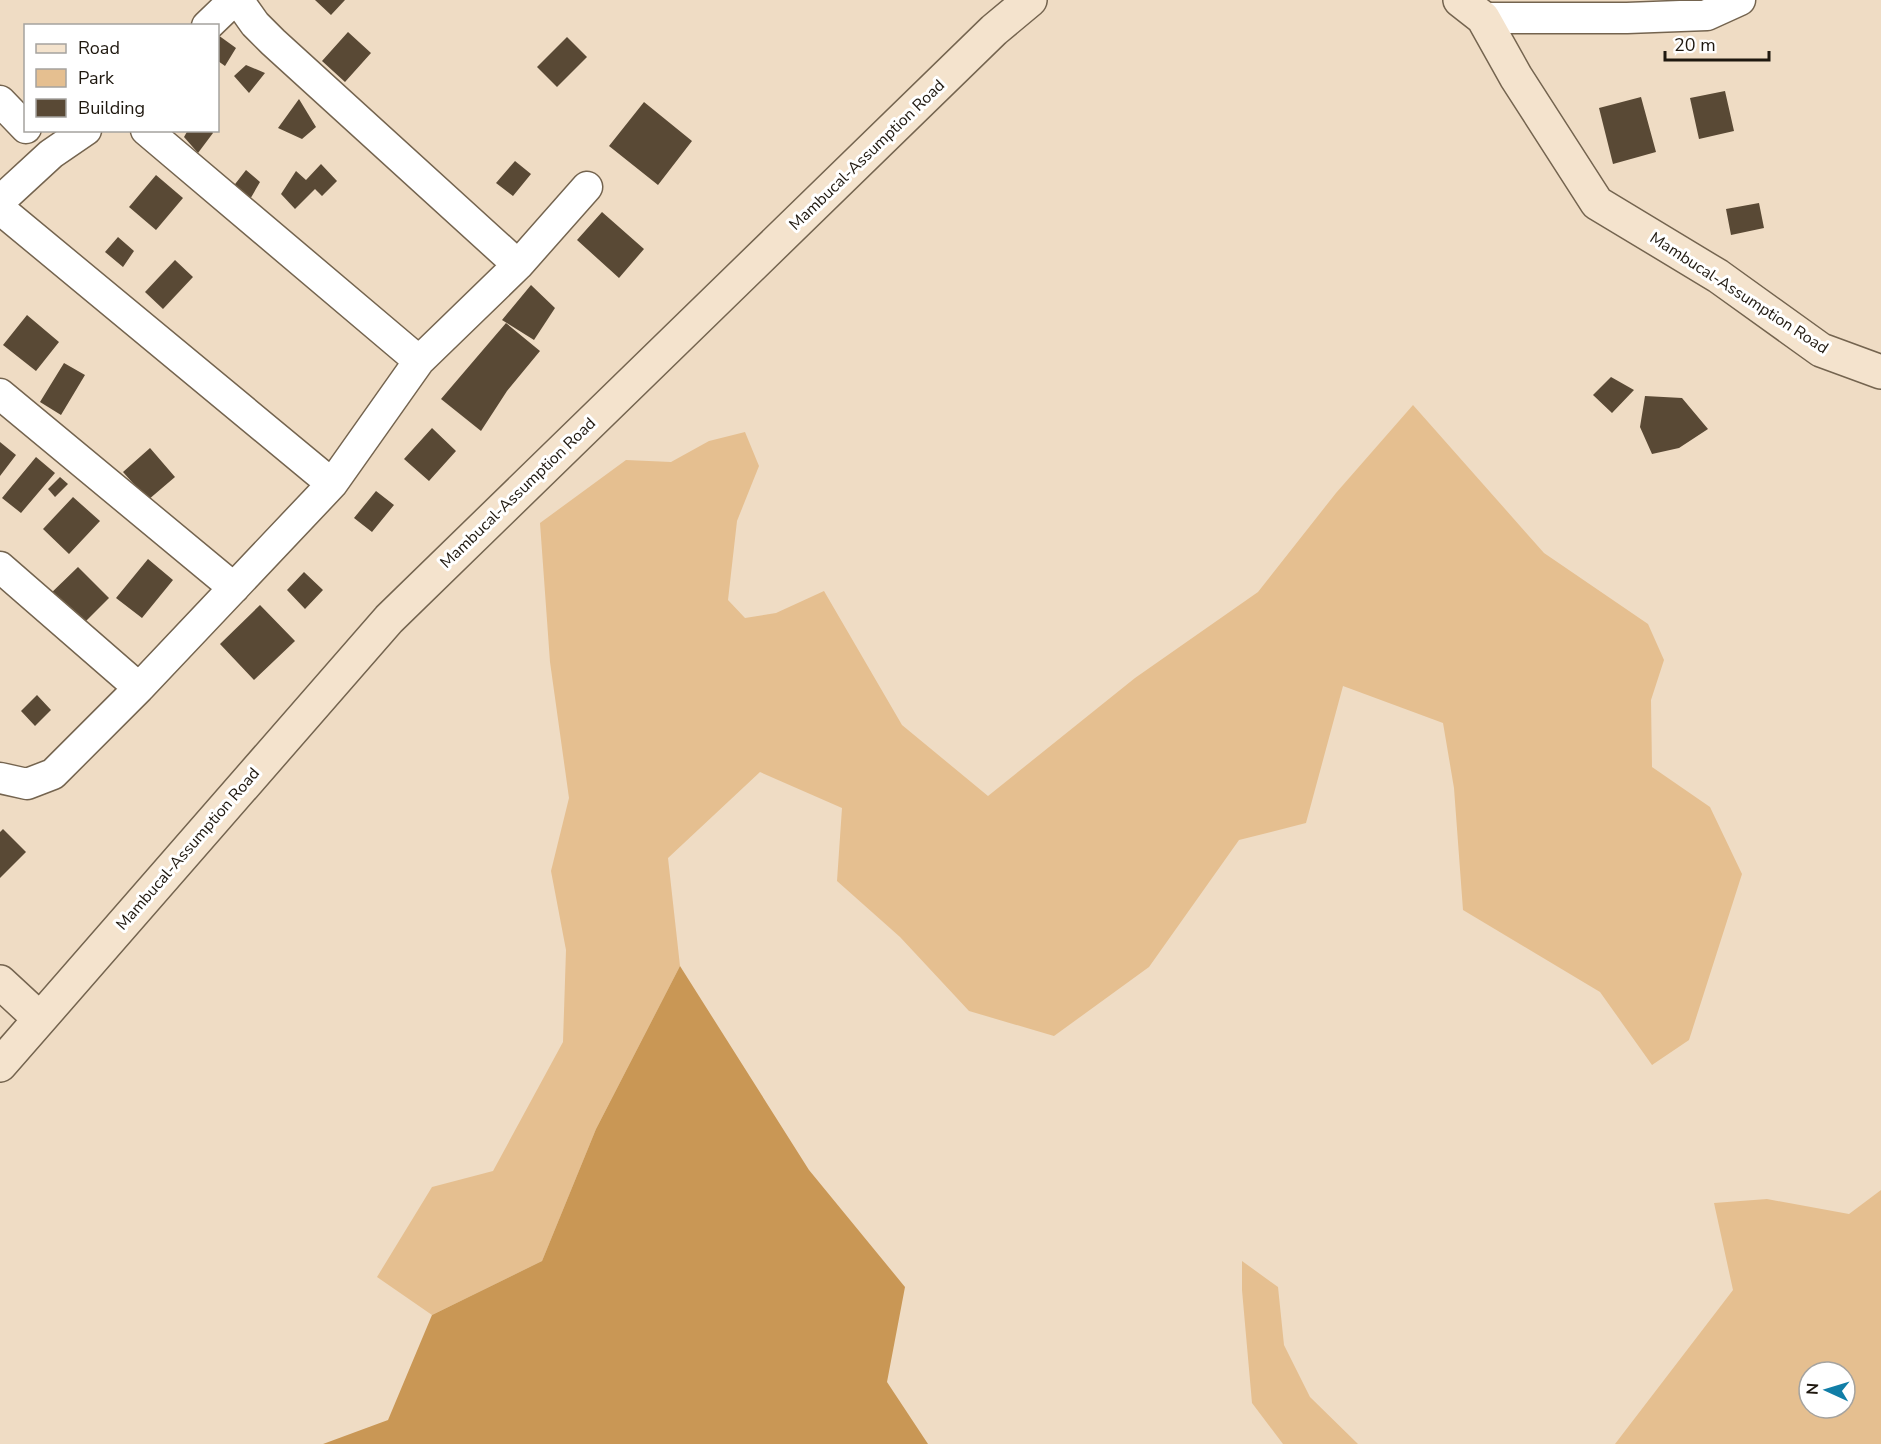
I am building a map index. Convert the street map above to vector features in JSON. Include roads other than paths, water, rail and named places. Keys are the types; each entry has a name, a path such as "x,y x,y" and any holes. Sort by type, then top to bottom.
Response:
{"street":[{"path":"209,24 236,0 273,42 518,265"},
{"name":"Mambucal-Assumption Road","path":"0,1065 389,619 994,30 1030,0"},
{"path":"1472,9 1627,18 1707,15 1740,0"},
{"name":"Mambucal-Assumption Road","path":"1472,9 1597,203 1718,276 1821,350 1881,372"},
{"path":"0,102 24,126"},
{"path":"30,132 51,154"},
{"path":"0,201 51,154 83,132"},
{"path":"148,132 418,362"},
{"path":"0,778 27,784 53,774 139,688 332,484 418,362 518,265 587,187"},
{"path":"0,209 332,484"},
{"path":"0,394 234,588"},
{"path":"0,567 139,688"},
{"path":"0,982 40,1019"}]}
